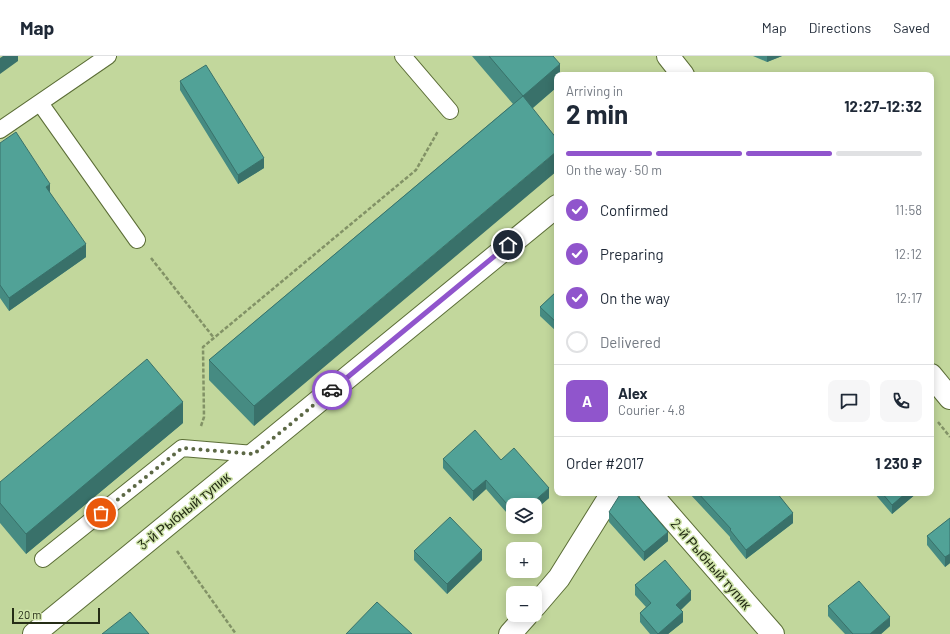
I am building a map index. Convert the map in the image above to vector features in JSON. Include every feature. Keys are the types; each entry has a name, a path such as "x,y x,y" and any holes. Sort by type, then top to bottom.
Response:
{"street":[{"path":"668,56 681,72"},
{"name":"3-й Рыбный тупик","path":"34,634 554,208"},
{"path":"934,379 950,398"},
{"path":"542,598 559,578 610,496"},
{"name":"2-й Рыбный тупик","path":"653,496 773,634"},
{"path":"510,634 521,622"}],"lane":[{"path":"0,130 108,56"},
{"path":"403,56 450,112"},
{"path":"40,103 137,240"},
{"path":"43,559 182,448 254,454"}],"path":[{"path":"204,417 203,347 416,170 450,112"},
{"path":"137,240 214,338"},
{"path":"936,419 950,437"}],"building":[{"path":"489,56 553,56 560,64 523,96"},
{"path":"206,65 264,158 238,175 180,81"},
{"path":"523,96 554,135 554,154 254,406 209,360"},
{"path":"16,132 50,184 46,187 86,244 9,298 0,285 0,143"},
{"path":"554,294 554,320 540,307"},
{"path":"147,359 183,402 26,534 0,503 0,482"},
{"path":"475,430 501,460 514,448 549,488 538,498 506,498 506,503 486,480 473,491 443,459"},
{"path":"619,496 638,496 668,532 644,552 609,512"},
{"path":"701,496 779,496 793,513 746,550 730,530 731,529"},
{"path":"884,496 902,496 892,505"},
{"path":"450,517 482,550 447,584 414,551"},
{"path":"950,518 950,554 945,557 927,536"},
{"path":"665,560 691,591 676,605 683,612 658,634 640,613 651,603 635,585"},
{"path":"859,581 890,617 870,634 853,634 828,606"},
{"path":"377,602 412,634 346,634"},
{"path":"130,612 149,634 102,634"}],"way so far":[{"path":"101,513 182,448 254,454 332,390"}],"route":[{"path":"332,390 508,245"}]}
